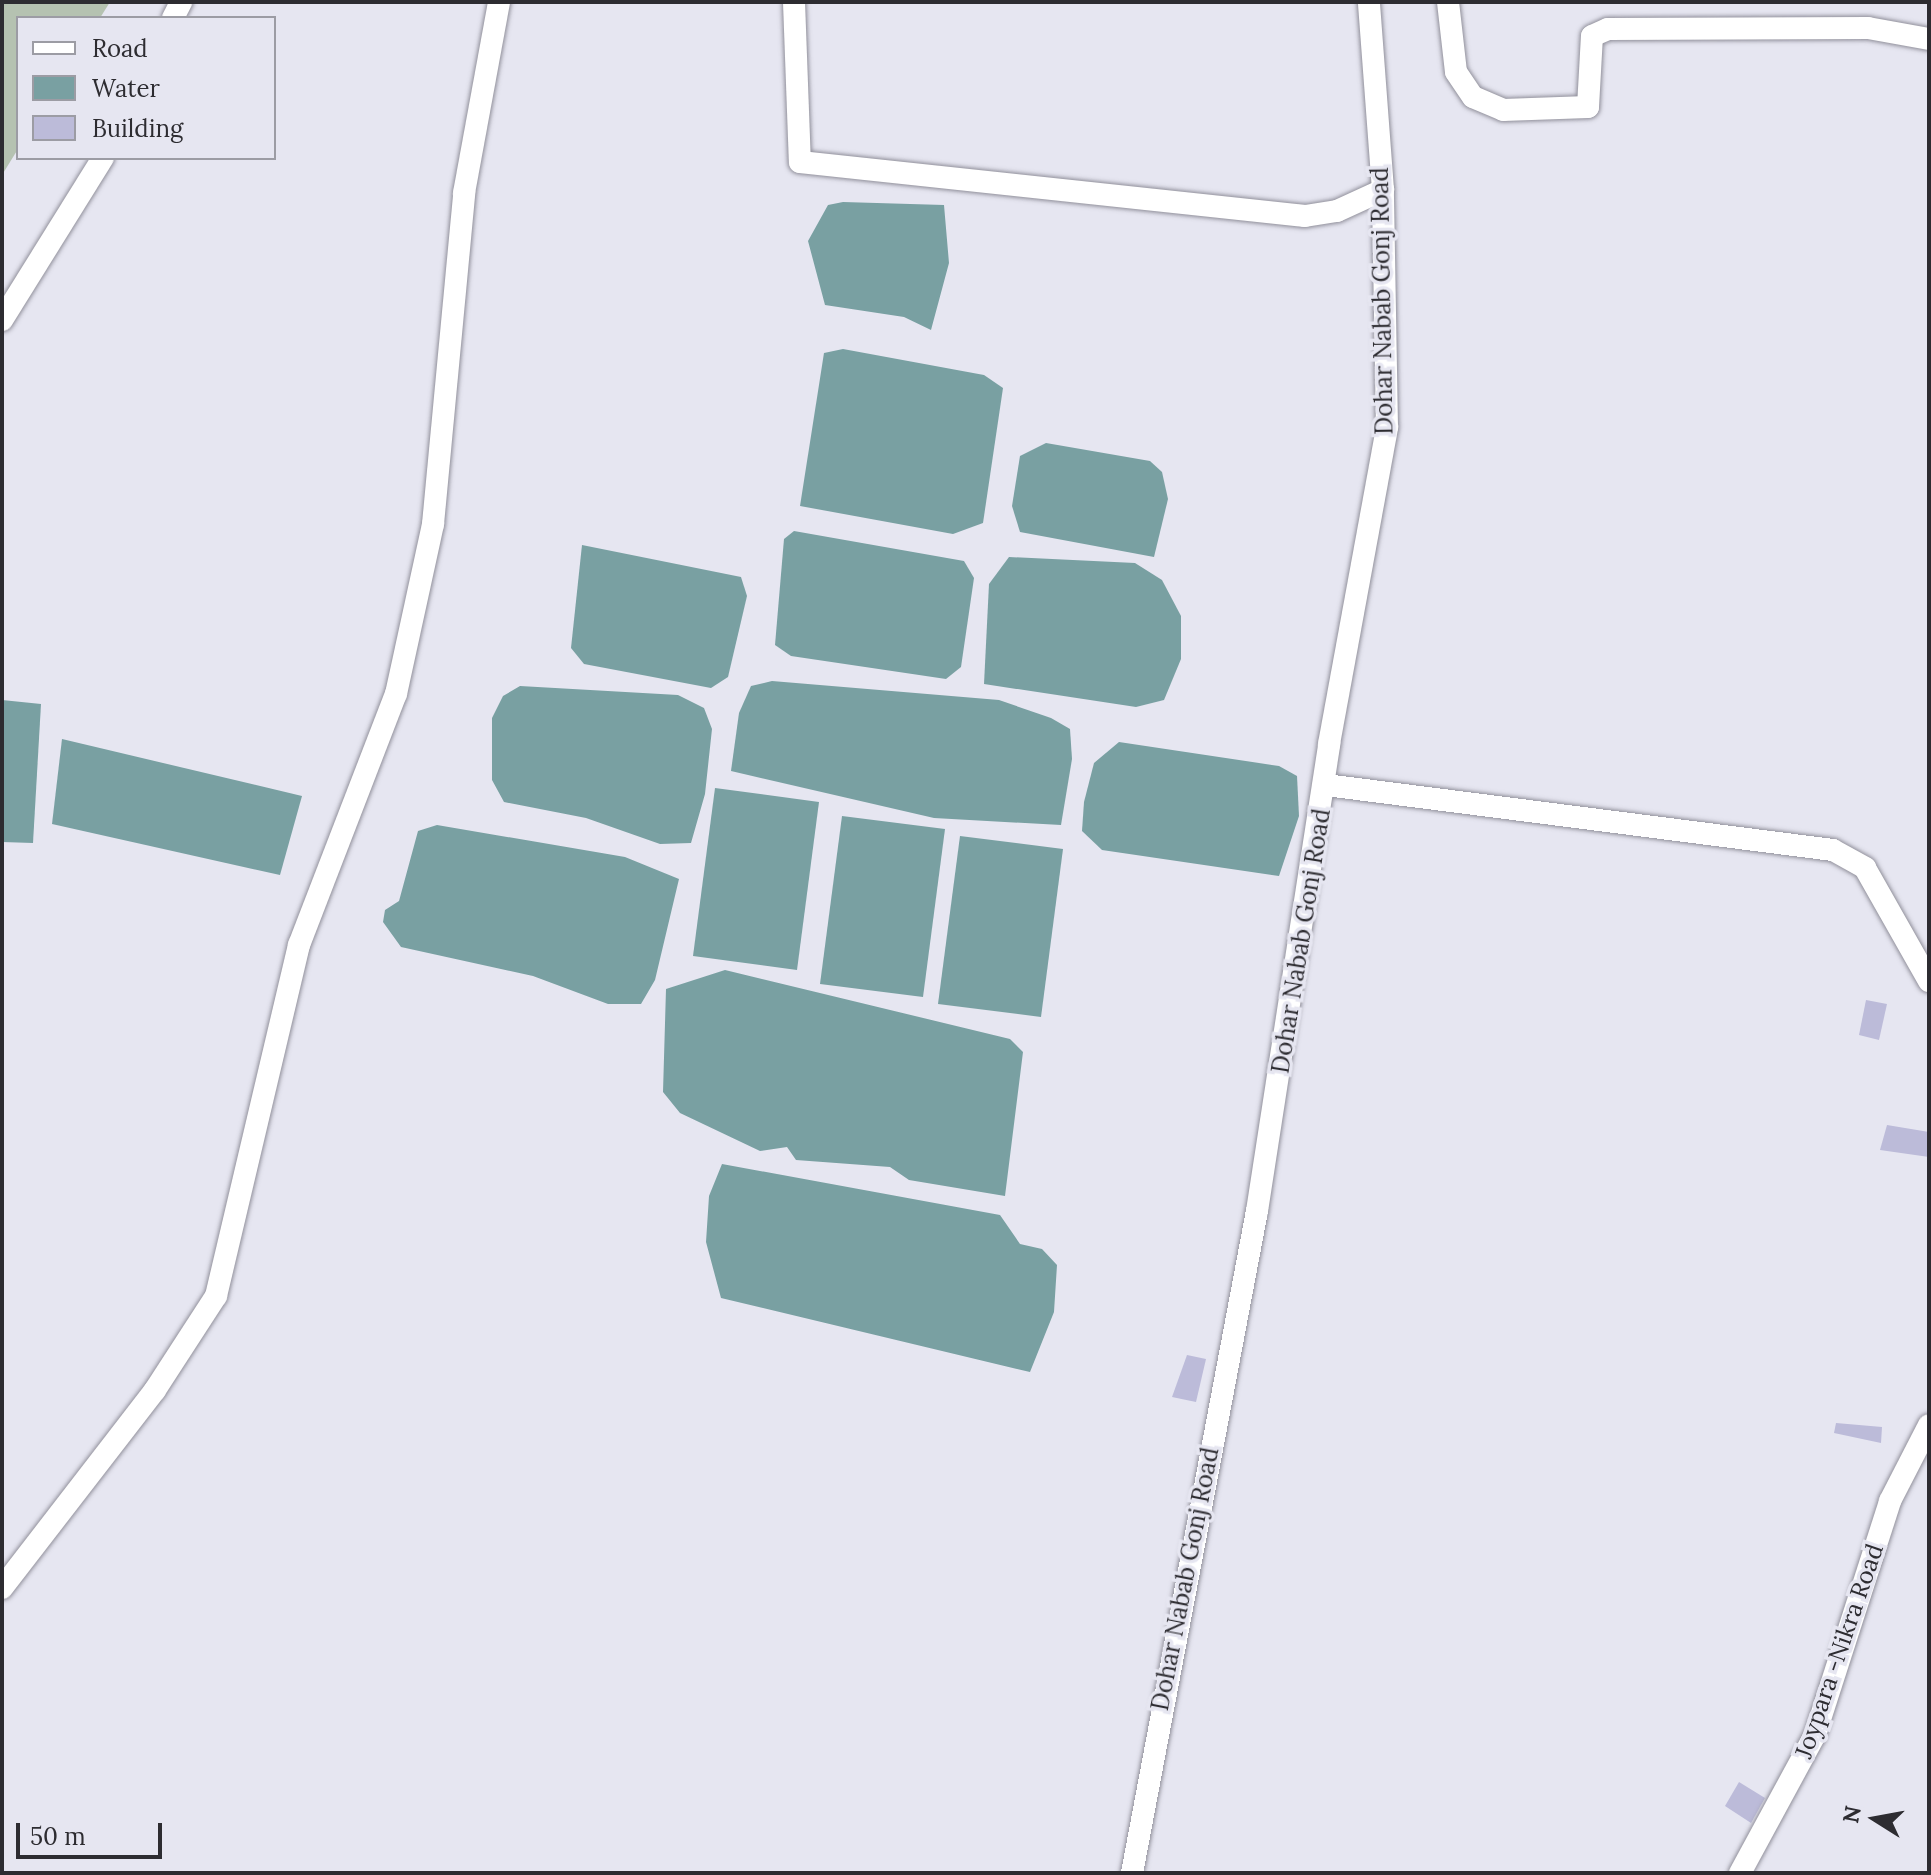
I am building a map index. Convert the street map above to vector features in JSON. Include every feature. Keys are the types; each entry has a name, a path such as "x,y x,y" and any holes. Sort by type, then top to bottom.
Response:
{"street":[{"path":"2,1588 155,1390 216,1296 299,945 400,679 433,524 464,193 499,2"},
{"path":"794,2 800,162 1305,216 1337,211 1383,190"},
{"name":"Dohar Nabab Gonj Road","path":"1132,1873 1257,1211 1387,427 1383,190 1369,2"},
{"path":"1448,2 1456,72 1473,97 1503,110 1588,107 1592,36 1608,29 1868,28 1929,39"},
{"path":"2,320 102,160"},
{"path":"1326,785 1833,850 1865,868 1929,981"},
{"name":"Joypara -Nikra Road","path":"1740,1873 1815,1735 1890,1501 1929,1425"}],"shaded area":[{"path":"2,2 110,2 101,16 16,16 16,152 2,175"}],"water":[{"path":"843,202 944,205 949,263 931,330 904,317 825,305 808,241 828,205"},
{"path":"843,349 984,375 1003,388 983,523 953,534 800,506 824,353"},
{"path":"1046,443 1150,461 1162,472 1168,499 1154,557 1020,532 1012,506 1020,456"},
{"path":"794,531 964,561 974,578 961,667 946,679 791,656 775,645 784,539"},
{"path":"582,545 741,577 747,596 728,677 711,688 584,664 571,648"},
{"path":"1009,557 1135,563 1162,580 1181,616 1181,659 1164,700 1136,707 984,684 989,584"},
{"path":"772,681 999,700 1051,718 1070,729 1072,759 1061,825 934,818 731,771 739,713 751,686"},
{"path":"520,686 678,695 704,708 712,729 705,794 691,843 660,844 586,818 504,802 492,780 492,718 503,696"},
{"path":"2,700 41,704 33,843 2,842"},
{"path":"62,739 302,796 280,875 52,824"},
{"path":"1119,742 1279,766 1297,776 1299,816 1279,876 1102,850 1082,831 1084,802 1094,763"},
{"path":"715,788 819,802 797,970 693,956"},
{"path":"842,816 945,829 923,997 820,984"},
{"path":"437,825 625,857 679,879 655,980 641,1004 608,1004 533,976 401,947 383,922 385,910 399,901 418,831"},
{"path":"960,836 1063,849 1041,1017 938,1004"},
{"path":"725,970 1010,1039 1023,1052 1005,1196 909,1180 890,1167 796,1160 787,1147 760,1151 680,1113 663,1092 666,989"},
{"path":"722,1164 1000,1215 1020,1244 1042,1249 1057,1265 1054,1312 1030,1372 721,1298 706,1242 709,1196"}],"building":[{"path":"1866,1000 1887,1004 1879,1040 1859,1035"},
{"path":"1887,1125 1929,1132 1929,1157 1880,1150"},
{"path":"1187,1355 1206,1359 1196,1402 1172,1397"},
{"path":"1836,1423 1882,1427 1881,1443 1834,1433"},
{"path":"1739,1782 1765,1798 1751,1823 1725,1806"}]}
